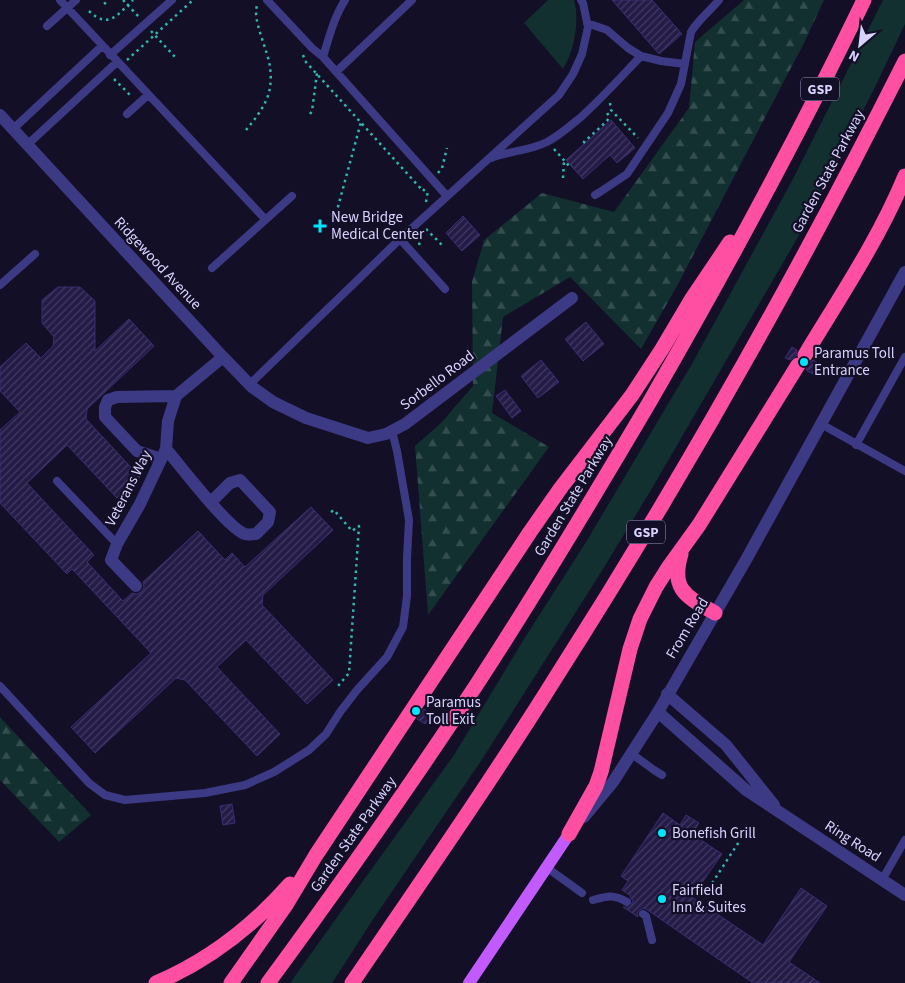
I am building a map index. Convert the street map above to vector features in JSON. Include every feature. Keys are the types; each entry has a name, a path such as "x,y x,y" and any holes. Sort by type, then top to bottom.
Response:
{"highway":[{"name":"Garden State Parkway","path":"268,983 352,868 436,745 596,493 710,298 779,168 864,0"},
{"name":"Garden State Parkway","path":"352,983 558,676 640,541 750,354 856,157 905,61"},
{"path":"231,983 286,905 316,855 530,532 647,373 691,300 779,168"},
{"path":"569,834 602,772 634,633 656,587 699,526 861,263 890,209 905,176"},
{"path":"682,550 676,571 680,585 685,594 692,600 715,613"},
{"path":"156,983 191,966 228,943 277,899 316,855"}],"main road":[{"name":"From Road","path":"470,983 479,976 546,867 569,834"}],"street":[{"name":"Ridgewood Avenue","path":"0,115 250,384 273,402 306,418"},
{"name":"From Road","path":"569,834 614,782 658,712 905,272"},
{"name":"Sorbello Road","path":"306,418 368,438 386,434 404,424 572,298"},
{"path":"210,502 230,483 240,480 270,512 268,522 256,534 245,534 233,527 164,454 137,451 105,417 105,407 108,400 117,397 176,396 223,357"},
{"name":"Veterans Way","path":"136,586 111,560 117,544 140,504 164,454 168,421 176,396"},
{"path":"667,694 726,745 782,814"},
{"name":"Ring Road","path":"658,712 746,790 905,895"}],"lane":[{"path":"60,0 266,219"},
{"path":"48,26 76,0"},
{"path":"110,54 172,0"},
{"path":"267,0 312,48 323,57 447,196"},
{"path":"323,57 330,32 345,0"},
{"path":"336,72 412,0"},
{"path":"250,384 400,240 559,94 573,74 582,54 588,27 581,0"},
{"path":"595,194 627,174 668,113 681,84 691,32 695,24 719,0"},
{"path":"587,23 607,30 628,48 641,56 685,64"},
{"path":"13,129 102,46"},
{"path":"486,160 509,152 538,146 563,132 596,103 641,56"},
{"path":"27,145 119,64"},
{"path":"127,114 148,95"},
{"path":"212,268 292,196"},
{"path":"400,240 445,289"},
{"path":"0,285 34,254"},
{"path":"856,445 905,357"},
{"path":"821,424 856,445 903,468"},
{"path":"0,686 89,783 104,796 125,800 245,786 274,772 309,750 326,734 357,690 387,657 403,628 408,596 409,520 392,431"},
{"path":"57,481 117,544"},
{"path":"632,754 662,774"},
{"path":"882,880 905,840"},
{"path":"546,867 582,893"},
{"path":"593,900 605,897 619,897 627,902"},
{"path":"643,914 646,916 652,940"}],"path":[{"path":"104,4 109,0"},
{"path":"89,11 99,19 110,20 116,17 133,0"},
{"path":"130,96 111,75 119,64 193,0"},
{"path":"246,130 267,98 270,86 270,67 265,44 256,21 256,7 260,0"},
{"path":"310,114 312,111 316,73"},
{"path":"610,101 610,108 643,143"},
{"path":"585,143 607,121 609,117 606,110 614,113"},
{"path":"330,215 336,214 361,122"},
{"path":"551,146 570,167 572,166"},
{"path":"563,178 564,161"},
{"path":"419,244 422,233 426,229"},
{"path":"331,512 334,510 352,530 359,526 349,673 338,686"},
{"path":"705,894 746,831"}],"green space":[{"path":"548,0 574,0 576,8 575,36 563,69 524,23"},
{"path":"744,0 824,0 804,43 677,286 641,349 570,277 503,317 492,413 549,447 428,615 415,446 441,423 473,386 472,282 484,240 542,193 614,212 689,108 695,42"},
{"path":"883,0 905,0 905,24 809,218 651,490 483,758 332,983 290,983 454,755 524,639 586,542 693,362 793,179"},
{"path":"0,717 91,815 59,842 0,780"}],"building":[{"path":"612,0 652,0 682,34 659,54"},
{"path":"611,120 635,148 617,163 610,155 583,179 566,160"},
{"path":"463,216 480,235 462,251 446,233"},
{"path":"58,287 80,287 95,301 95,351 129,319 154,346 87,409 86,419 140,477 117,498 67,445 27,483 94,555 87,562 123,601 132,593 137,594 141,592 144,588 143,582 198,531 225,560 232,553 245,567 311,507 333,530 263,595 262,605 333,680 307,704 246,640 217,667 280,734 257,756 185,680 176,678 95,753 71,727 151,653 72,569 67,574 0,503 0,430 20,412 0,391 0,367 26,343 41,358 53,346 54,337 42,323 42,300"},
{"path":"586,322 604,344 583,361 565,339"},
{"path":"792,347 797,350 796,356 790,360 785,358"},
{"path":"541,360 559,382 538,398 521,376"},
{"path":"813,360 824,366 818,377 806,370 807,364"},
{"path":"505,390 521,411 512,418 496,396"},
{"path":"424,709 432,715 425,724 417,719"},
{"path":"232,804 235,823 223,825 220,806"},
{"name":"Fairfield Inn & Suites","path":"663,813 680,825 686,815 699,823 692,834 722,854 692,897 763,945 801,888 827,906 789,962 820,983 753,983 646,909 643,908 639,911 638,917 623,907 630,907 633,901 631,896 622,890 628,881 621,876"}],"place":[{"name":"New Bridge Medical Center","path":"320,226"},
{"name":"Paramus Toll Entrance","path":"804,362"},
{"name":"Paramus Toll Exit","path":"416,711"},
{"name":"Bonefish Grill","path":"662,833"},
{"name":"Fairfield Inn & Suites","path":"662,899"}]}
